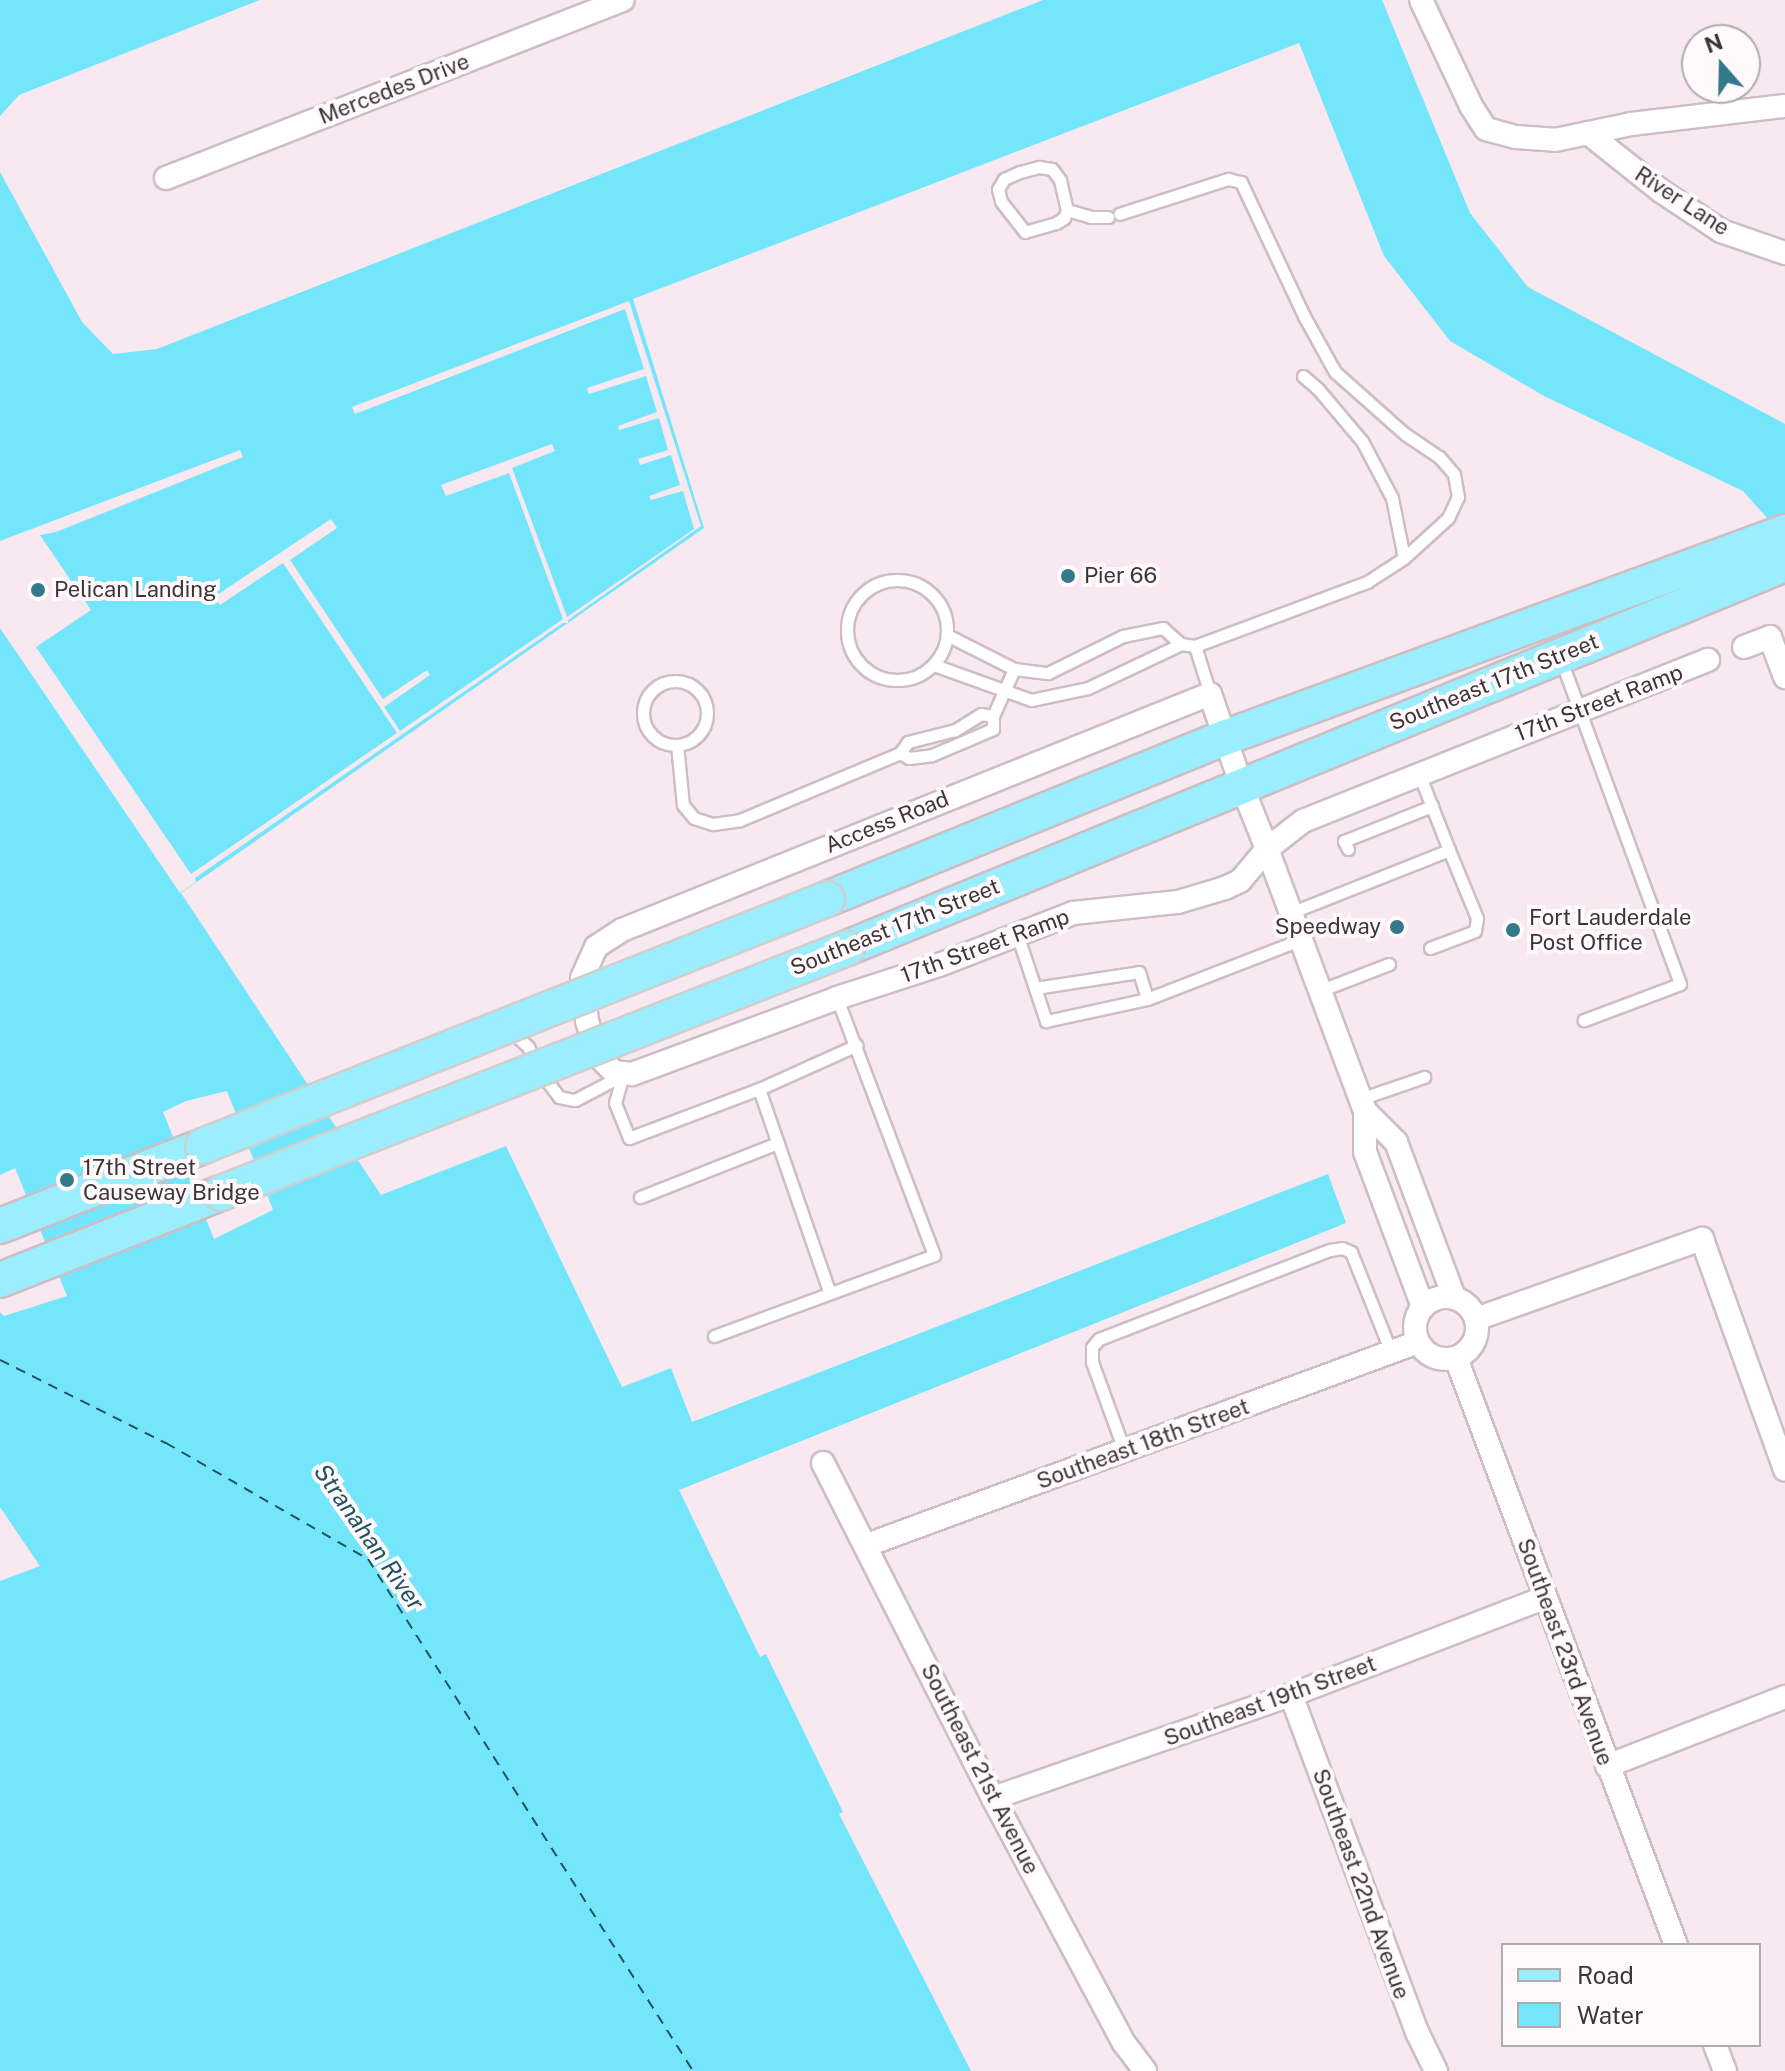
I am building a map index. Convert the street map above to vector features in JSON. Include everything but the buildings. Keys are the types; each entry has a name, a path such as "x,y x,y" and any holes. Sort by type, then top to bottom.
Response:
{"main road":[{"name":"Southeast 17th Street","path":"0,1280 847,948 1241,784 1560,656 1783,543"},
{"name":"Southeast 17th Street","path":"0,1226 827,899 1224,738 1783,543"}],"street":[{"name":"Mercedes Drive","path":"166,178 622,0"},
{"path":"1422,2 1471,106 1486,129 1516,137 1555,140 1631,124 1785,106"},
{"name":"River Lane","path":"1588,133 1661,191 1721,231 1785,253"},
{"path":"1744,647 1770,637 1785,677"},
{"name":"17th Street Ramp","path":"623,1075 939,965 1073,913 1178,902 1225,888 1247,874 1267,849 1303,821 1708,660"},
{"path":"1210,694 1362,1105 1365,1152 1423,1307"},
{"name":"Access Road","path":"623,1075 614,1072 598,1056 587,1021 582,978 596,947 622,930 1210,694"},
{"path":"1362,1105 1396,1142 1454,1297"},
{"path":"1476,1319 1702,1239 1785,1469"},
{"path":"1454,1297 1468,1305 1476,1319 1476,1338 1456,1358 1438,1358 1418,1342 1415,1324 1423,1307 1437,1298 1454,1297"},
{"name":"Southeast 18th Street","path":"867,1545 1418,1342"},
{"name":"Southeast 23rd Avenue","path":"1456,1358 1675,1943"},
{"name":"Southeast 21st Avenue","path":"823,1463 993,1798 1124,2043 1145,2071"},
{"name":"Southeast 19th Street","path":"993,1798 1291,1695 1544,1598"},
{"name":"Southeast 22nd Avenue","path":"1291,1695 1417,2032 1436,2071"},
{"path":"1607,1766 1785,1697"},
{"path":"1716,2047 1725,2071"}],"lane":[{"path":"1039,167 1052,169 1060,180 1067,210 1064,218 1056,223 1025,232 1001,201 998,189 1004,179 1020,172 1039,167"},
{"path":"934,665 1031,700 1088,688 1181,644 1195,646 1367,582 1404,558 1448,518 1458,497 1454,474 1439,457 1406,435 1335,372 1280,267 1247,188 1235,178 1114,216 1083,216 1067,210"},
{"path":"1303,376 1362,441 1392,498 1404,558"},
{"path":"898,580 929,591 940,603 947,635 934,665 905,680 873,674 851,650 849,618 867,591 898,580"},
{"path":"947,635 1014,669 1048,673 1123,636 1163,628 1181,644"},
{"path":"1195,646 1210,694"},
{"path":"1560,656 1680,984 1584,1020"},
{"path":"900,753 909,758 932,755 993,729 993,716 1007,691 1014,669"},
{"path":"670,682 681,682 698,691 706,710 702,729 696,737 677,745 656,739 649,731 643,711 651,691 670,682"},
{"path":"677,745 683,805 694,818 713,824 740,820 900,753 908,742 955,730 981,714 993,716"},
{"path":"1419,774 1477,918 1475,931 1430,948"},
{"path":"1348,849 1344,841 1373,835 1432,806"},
{"path":"1290,913 1387,869 1449,850"},
{"path":"1017,934 1046,1021 1147,999 1300,940"},
{"path":"1319,991 1389,964"},
{"path":"1035,988 1139,972 1147,999"},
{"path":"714,1336 829,1291 934,1255 837,998"},
{"path":"489,1019 499,1019 528,1047 559,1097 575,1100 623,1075"},
{"path":"623,1075 615,1103 629,1138 759,1089 857,1045"},
{"path":"423,1125 544,1077"},
{"path":"1362,1105 1424,1077"},
{"path":"759,1089 829,1291"},
{"path":"640,1197 778,1143"},
{"path":"1124,1450 1092,1362 1092,1347 1099,1339 1330,1250 1342,1248 1351,1252 1391,1352"}],"water":[{"path":"0,0 260,0 19,95 0,116"},
{"name":"Stranahan River","path":"1043,0 1382,0 1470,213 1528,287 1785,424 1785,538 1743,491 1544,396 1450,341 1384,256 1299,43 633,299 704,528 181,893 381,1195 506,1146 622,1387 671,1368 692,1422 1328,1174 1346,1223 679,1490 760,1657 766,1654 843,1812 839,1814 971,2071 0,2071 0,1581 40,1566 0,1507 0,172 82,322 113,354 157,349"}],"pier":[{"path":"629,301 701,526 568,620 568,623 563,623 195,878 196,882 180,893 0,628 0,541 240,450 243,457 56,532 40,535 91,610 36,647 191,874 397,733 283,563 220,605 214,597 331,519 337,528 290,560 383,699 427,670 430,675 384,707 400,731 563,619 509,473 446,496 441,485 552,444 555,451 512,468 567,617 694,529 683,491 651,500 649,496 680,485 671,455 640,465 638,459 668,450 659,418 619,430 618,426 657,412 646,376 589,394 587,388 644,369 625,309 355,414 352,407"},
{"path":"227,1091 273,1210 214,1239 163,1112 186,1101"},
{"path":"15,1168 67,1296 4,1316 0,1312 0,1175"}],"ferry route":[{"path":"0,1360 166,1443 368,1559 693,2071"}],"place":[{"name":"Pier 66","path":"1068,576"},
{"name":"Pelican Landing","path":"38,590"},
{"name":"Speedway","path":"1397,927"},
{"name":"Fort Lauderdale Post Office","path":"1513,930"},
{"name":"17th Street Causeway Bridge","path":"67,1180"}]}
